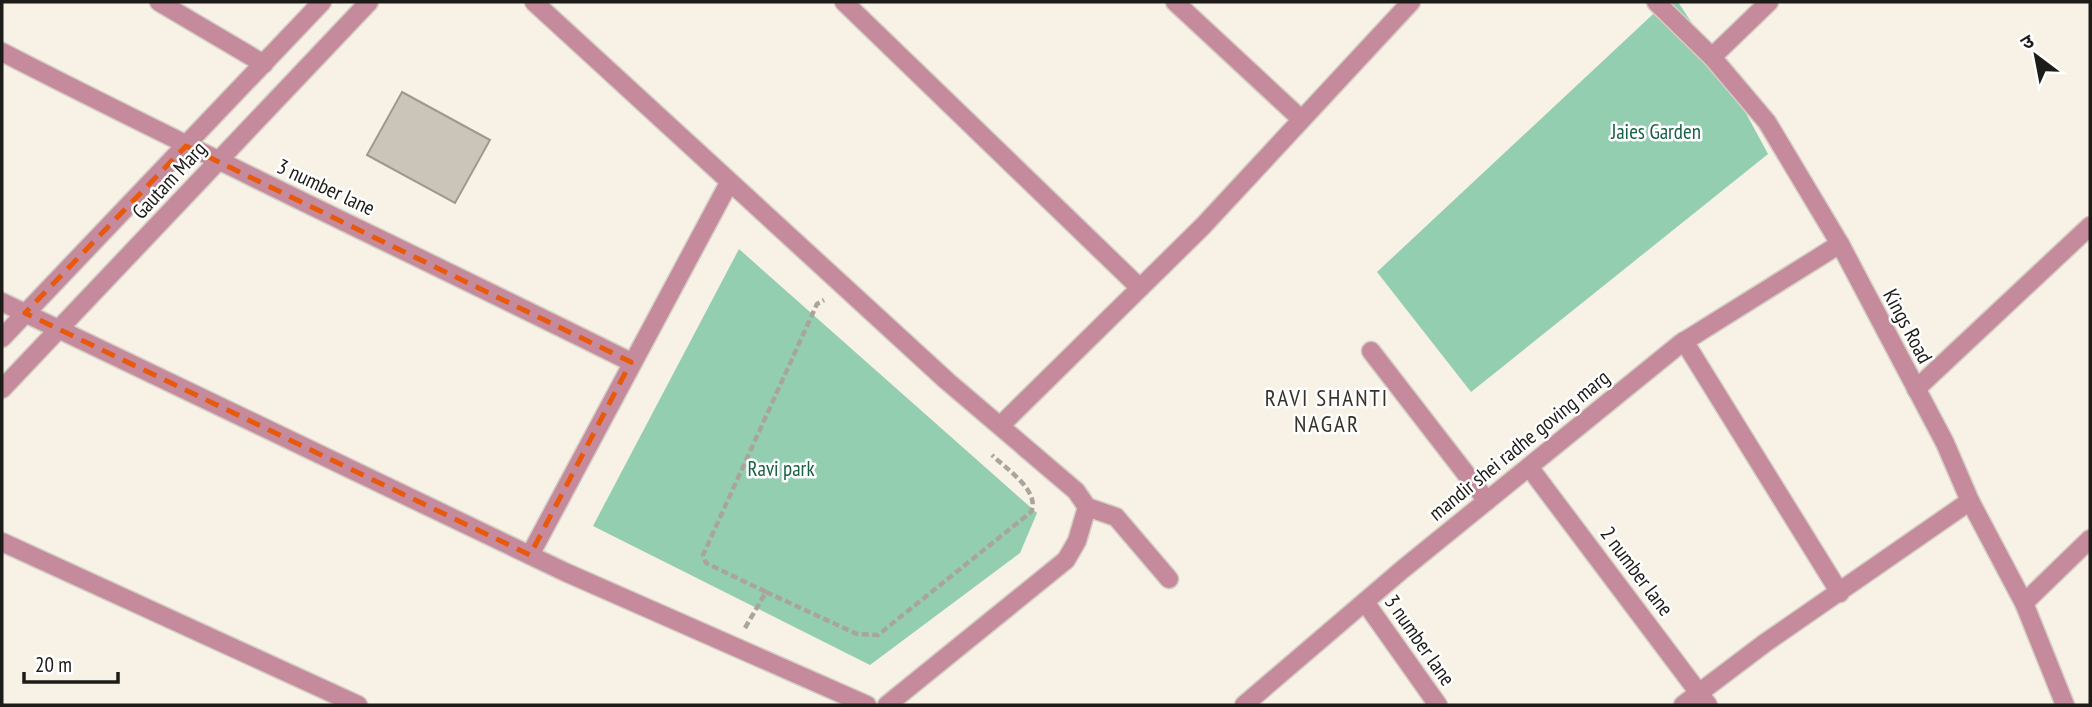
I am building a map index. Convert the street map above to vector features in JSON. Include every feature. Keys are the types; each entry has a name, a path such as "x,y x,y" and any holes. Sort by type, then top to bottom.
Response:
{"street":[{"path":"159,2 264,64"},
{"path":"2,338 322,2"},
{"name":"Gautam Marg","path":"2,389 369,2"},
{"path":"534,2 947,381 1076,491 1087,507 1116,517 1169,579"},
{"path":"844,2 1140,288"},
{"path":"1175,2 1301,119"},
{"path":"1001,425 1203,226 1411,2"},
{"name":"Kings Road","path":"1656,2 1712,57 1766,121 1840,244 1945,443 1970,501 2024,603 2065,705"},
{"path":"1712,57 1769,2"},
{"name":"3 number lane","path":"2,52 186,146 631,362"},
{"path":"530,555 729,183"},
{"path":"1916,389 2090,226"},
{"name":"mandir shei radhe goving marg","path":"1244,705 1487,501 1684,341 1840,244"},
{"path":"2,302 530,555 867,705"},
{"path":"1684,341 1840,593"},
{"path":"1371,351 1487,501"},
{"name":"2 number lane","path":"1529,467 1704,699"},
{"path":"1683,705 1704,699 1765,643 1970,501"},
{"path":"887,705 1066,560 1077,541 1087,507"},
{"path":"2024,603 2090,539"},
{"path":"2,542 358,705"},
{"name":"3 number lane","path":"1365,602 1438,705"}],"path":[{"path":"831,301 817,304 703,555 706,563 857,634 878,635 1031,512 1034,506 1032,495 986,450"},
{"path":"734,646 766,592"}],"highlighted area":[{"path":"186,146 631,362 530,555 25,313"}],"green space":[{"name":"Jaies Garden","path":"1666,2 1678,2 1721,67 1768,154 1471,392 1377,272"},
{"name":"Ravi park","path":"739,249 1037,513 1020,553 870,665 593,526"}],"building":[{"path":"402,92 490,140 455,203 367,155"}],"district":[{"name":"RAVI SHANTI NAGAR","path":"1327,410"}]}
